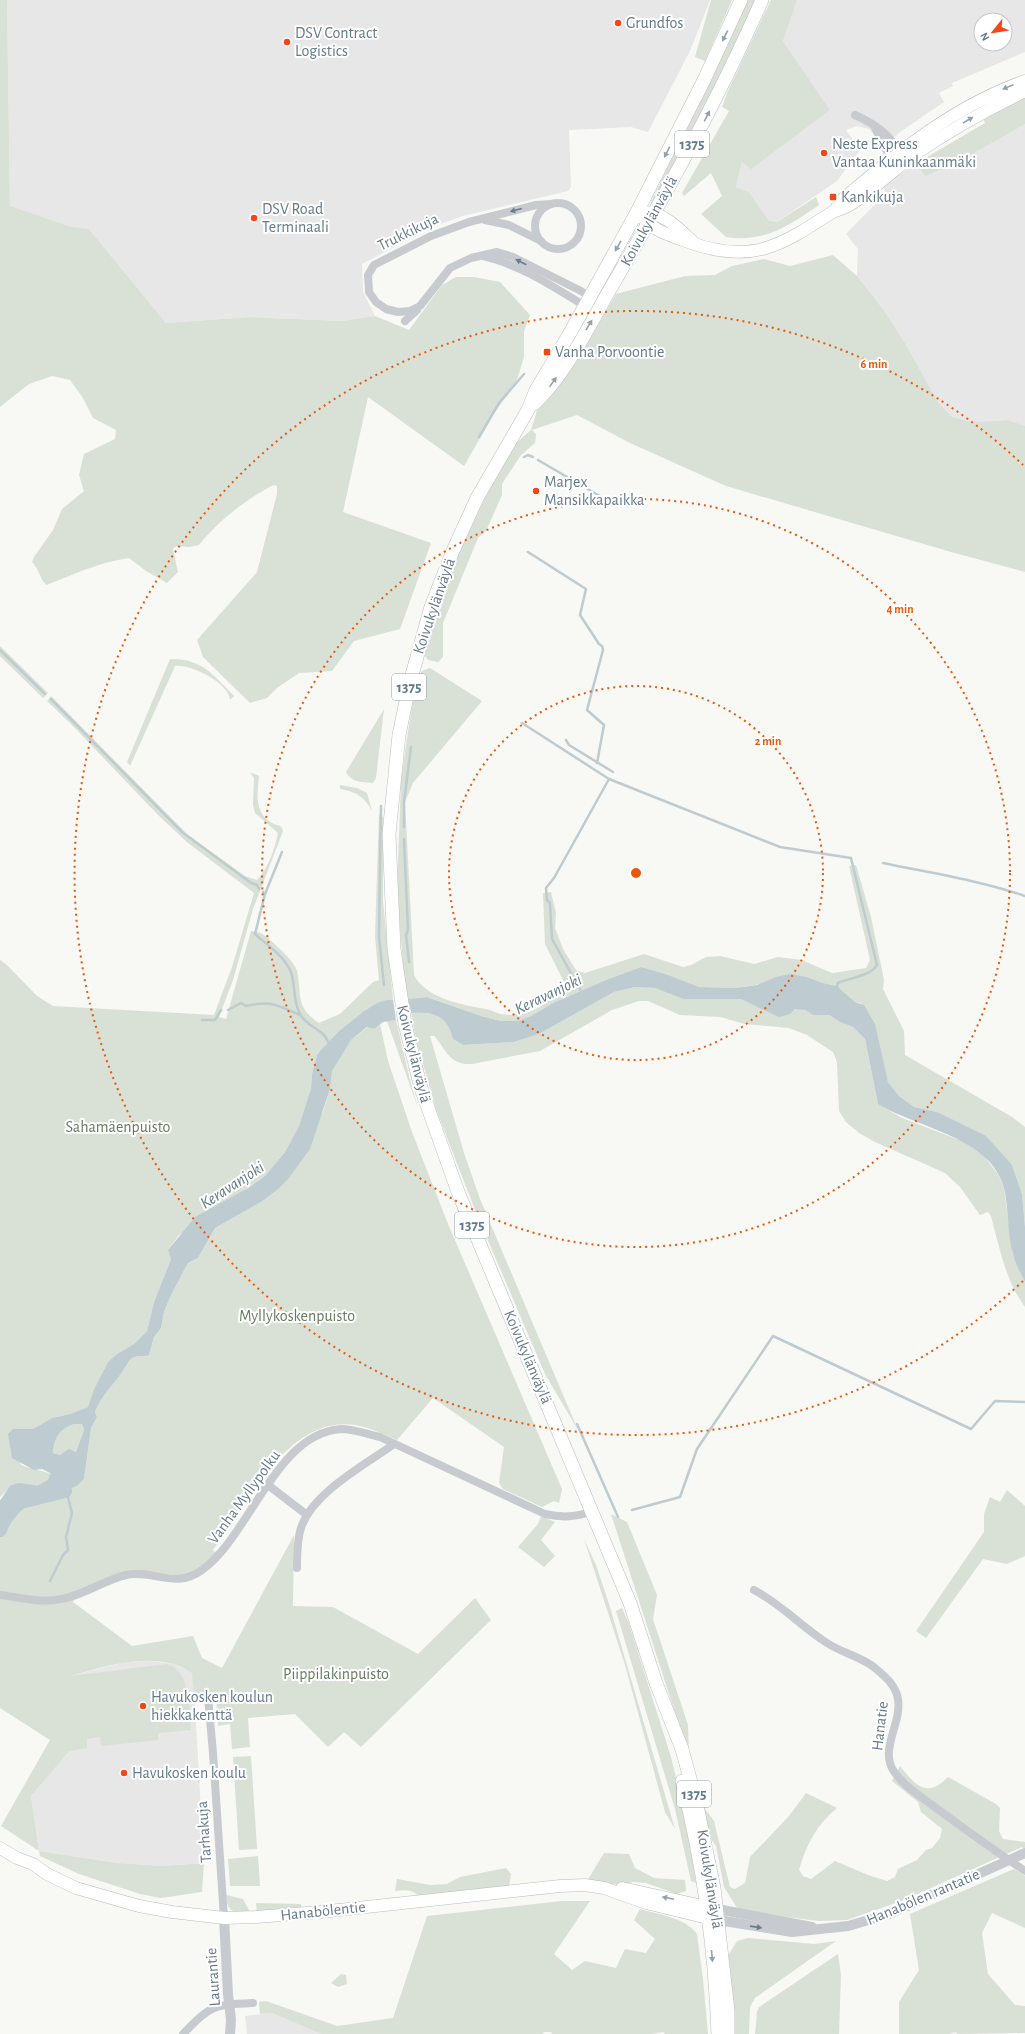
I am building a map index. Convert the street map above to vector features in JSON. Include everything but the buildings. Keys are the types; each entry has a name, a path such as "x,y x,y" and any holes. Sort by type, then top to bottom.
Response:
{"main road":[{"name":"Koivukylänväylä","path":"728,2034 728,2011 712,1913 688,1804 656,1683 630,1603 593,1511 455,1185 421,1088 405,1024 399,989 391,914 389,834 399,735 410,682 431,607 452,554 477,498 528,410 536,390 637,212 704,80 741,0"},
{"name":"Koivukylänväylä","path":"528,410 543,396 563,367 648,225 706,119 762,0"},
{"path":"637,212 648,225 660,232 708,249 732,252 769,248 800,234 833,212 848,206 921,135 976,102 1025,81"},
{"path":"897,158 974,116 1025,91"},
{"path":"637,212 655,212 672,223 696,244"},
{"name":"Hanabölentie","path":"0,1848 17,1858 33,1864 47,1874 76,1888 139,1906 172,1912 224,1918 256,1918 560,1886 585,1885 604,1888 622,1888 712,1913"},
{"name":"Koivukylänväylä","path":"712,1913 718,2034"}],"street":[{"path":"855,115 867,121 887,136 894,144 897,158"},
{"path":"541,241 535,227 536,220 539,213 551,204"},
{"name":"Trukkikuja","path":"420,306 410,312 398,312 381,306 369,292 368,280 371,267 380,261 456,225 482,220 536,205 565,204 577,212 581,226 577,239 566,247 552,248 509,225 482,220"},
{"path":"405,321 420,306 450,268 471,258 484,256 490,253 504,254 587,301 600,306"},
{"name":"Vanha Myllypolku","path":"0,1595 39,1600 54,1600 80,1593 126,1575 136,1574 173,1580 191,1576 211,1563 222,1552 268,1485 294,1452 307,1442 329,1431 342,1429 359,1431 380,1437 422,1455 545,1514 566,1517 577,1516 593,1511"},
{"path":"297,1568 300,1528 314,1504 330,1490 394,1444"},
{"path":"268,1485 307,1515"},
{"name":"Hanatie","path":"754,1590 780,1606 828,1643 874,1667 887,1678 895,1689 899,1700 889,1752 892,1767 895,1773 911,1789 1007,1861 1025,1871"},
{"name":"Tarhakuja","path":"208,1698 224,1918"},
{"name":"Hanabölen rantatie","path":"712,1913 792,1932 818,1928 848,1926 889,1914 1025,1853"},
{"name":"Laurantie","path":"224,1918 228,2005 231,2020 230,2034"},
{"path":"183,2034 207,2010 217,2006 253,2003"}],"shaded area":[{"path":"7,0 710,0 690,51 648,132 631,127 569,130 571,187 568,191 463,216 432,227 362,264 363,292 375,316 342,321 250,317 166,323 89,229 70,232 10,207"},
{"path":"797,0 1025,0 1025,52 952,83 953,86 939,93 944,102 900,132 884,146 869,129 857,126 846,130 860,150 837,181 777,222 773,223 769,221 749,192 736,187 742,162 830,110 783,41"},
{"path":"1025,124 1025,426 1008,420 971,422 952,417 938,402 905,343 883,309 857,276 858,249 846,234 886,193 882,185 922,160 919,167"},
{"path":"641,967 665,974 699,987 735,988 757,985 776,977 790,974 807,977 837,986 855,1002 864,1005 875,1024 888,1082 899,1096 914,1107 937,1112 986,1136 1012,1165 1022,1194 1025,1227 1025,1282 1014,1258 1011,1246 1004,1188 996,1171 984,1157 969,1145 878,1104 865,1039 853,1027 840,1022 829,1015 813,1015 805,1010 795,1009 790,1014 779,1017 741,999 683,999 655,988 635,987 614,992 539,1034 514,1042 463,1045 453,1039 447,1025 443,1020 433,1014 411,1013 408,999 427,997 481,1016 501,1021 518,1021 531,1016 555,1002"},
{"path":"393,1000 396,1020 383,1022 374,1029 367,1027 351,1040 332,1071 330,1089 310,1149 288,1179 278,1189 261,1202 215,1228 198,1258 188,1263 171,1295 164,1312 161,1328 154,1337 149,1355 136,1357 130,1360 104,1395 95,1412 97,1417 91,1428 84,1479 77,1486 65,1491 54,1486 56,1476 42,1469 34,1470 12,1458 8,1434 13,1429 33,1429 52,1418 70,1414 88,1407 94,1389 108,1362 117,1354 134,1344 147,1331 154,1302 171,1259 168,1250 195,1217 248,1188 266,1175 285,1152 299,1126 311,1088 312,1074 317,1055 339,1031 364,1011 377,1003","holes":["74,1424 82,1424 84,1430 76,1452 69,1449 60,1455 53,1453 58,1435 69,1426"]},
{"name":"Havukosken koulu","path":"151,1661 174,1664 193,1673 204,1863 163,1866 117,1863 39,1851 31,1796 68,1751 65,1677 126,1662"},
{"path":"272,2013 321,2034 247,2034 245,2016"}],"green space":[{"path":"0,0 7,0 10,206 71,227 89,229 166,323 250,317 342,321 375,316 409,330 442,285 456,277 474,277 500,282 530,315 524,331 524,357 516,383 495,412 464,466 368,397 343,512 431,543 400,629 354,641 332,671 299,673 277,688 267,698 250,703 203,657 197,640 257,572 277,494 277,486 274,485 264,490 243,503 214,528 199,545 189,547 176,546 173,549 178,572 167,583 146,571 129,558 107,562 46,585 32,562 53,530 62,509 84,491 79,475 84,454 115,439 116,430 93,418 83,398 70,380 52,376 29,384 0,407"},
{"path":"711,0 732,0 705,61 695,57"},
{"path":"748,0 757,0 697,123 651,206 651,202"},
{"path":"771,0 797,0 783,41 830,110 751,169 742,162 736,187 749,192 769,221 777,222 816,197 819,205 798,219 765,235 740,238 726,237 701,214 722,196 711,173 684,196 682,193 729,111 722,107 727,93"},
{"path":"1025,97 1025,124 954,164 925,176 919,167 922,160 985,123 983,119"},
{"path":"833,255 857,276 883,309 905,343 938,402 952,417 971,422 1008,420 1025,426 1025,572 951,552 726,486 630,443 577,415 532,430 536,434 535,443 521,455 502,484 502,495 486,531 478,538 443,623 443,657 438,662 428,660 424,654 435,617 456,560 490,487 514,445 531,430 537,411 576,363 616,294 685,276 715,275 732,266 764,259 790,266"},
{"path":"0,646 48,693 43,698 0,656"},
{"path":"170,659 191,662 206,669 234,696 230,700 223,687 199,671 182,666 175,666 130,766 127,762"},
{"path":"430,668 482,701 413,783 405,802 414,975 420,983 437,996 505,1015 529,1012 544,1004 566,986 545,944 543,893 551,892 556,913 555,928 563,949 576,970 585,973 644,954 683,967 691,965 706,957 720,956 754,964 778,957 802,960 832,973 866,968 870,960 849,866 856,865 871,917 884,980 883,989 904,1031 905,1055 1012,1117 1025,1127 1025,1227 1022,1194 1012,1165 937,1112 914,1107 899,1096 888,1082 861,1003 855,1002 837,986 807,977 735,988 699,987 641,967 555,1002 531,1016 518,1021 501,1021 481,1016 428,997 408,999 404,977 397,890 401,782 417,680 422,671"},
{"name":"Sahamäenpuisto","path":"51,696 188,835 245,876 257,880 270,858 278,833 255,813 253,805 254,778 250,772 259,776 258,803 260,809 268,820 281,827 283,831 253,909 233,980 219,1017 226,1019 251,931 261,933 265,936 282,950 292,962 297,971 303,1006 306,1012 319,1023 340,1014 373,982 379,980 375,936 379,815 383,817 383,901 393,1000 377,1003 364,1011 339,1031 317,1055 312,1074 311,1088 299,1126 285,1152 266,1175 179,1235 168,1250 171,1259 154,1302 147,1331 134,1344 117,1354 108,1362 94,1389 88,1407 70,1414 52,1418 33,1429 13,1429 21,1465 56,1476 51,1477 46,1483 37,1488 13,1484 0,1497 0,960 7,965 37,996 53,1006 214,1015 232,967 254,893 188,843 158,815 74,727 47,701"},
{"path":"384,709 376,778 373,783 354,780 348,776 346,772"},
{"path":"340,785 357,788 367,793 372,811 363,798 355,793 340,789"},
{"path":"635,987 655,988 683,999 741,999 805,1010 813,1015 829,1015 840,1022 853,1027 865,1039 878,1104 902,1118 967,1143 983,1155 998,1174 1004,1188 1013,1255 1025,1282 1025,1307 1018,1297 1008,1275 991,1216 988,1212 980,1215 960,1187 945,1173 875,1142 859,1133 846,1122 839,1111 837,1062 833,1052 807,1035 789,1028 745,1024 720,1017 680,1015 648,1001 639,1001 612,1010 540,1051 472,1064 464,1064 453,1059 434,1036 430,1036 464,1153 480,1199 578,1430 545,1374 475,1210 436,1109 416,1039 411,1013 433,1014 443,1020 447,1025 453,1039 463,1045 514,1042 539,1034 614,992"},
{"path":"396,1020 410,1080 418,1108 387,1021"},
{"name":"Myllykoskenpuisto","path":"380,1024 388,1061 412,1132 448,1224 562,1489 559,1503 554,1501 542,1507 503,1489 499,1483 504,1447 433,1398 397,1440 374,1430 360,1426 335,1425 312,1432 291,1446 273,1465 256,1487 213,1550 216,1554 205,1566 183,1576 147,1572 76,1595 73,1602 132,1646 193,1636 202,1658 222,1668 294,1535 293,1606 333,1607 418,1654 475,1598 491,1620 361,1747 344,1732 328,1747 295,1714 248,1718 250,1747 232,1749 230,1724 218,1726 216,1694 194,1696 192,1673 181,1666 160,1662 134,1661 70,1676 167,1664 175,1668 185,1683 188,1692 191,1730 158,1733 158,1740 101,1746 100,1737 87,1739 87,1748 69,1751 31,1796 39,1851 1,1826 50,1740 0,1708 1,1526 11,1511 21,1502 65,1491 77,1486 84,1479 91,1428 97,1417 95,1412 104,1395 130,1360 136,1357 149,1355 154,1337 161,1328 164,1312 171,1295 188,1263 198,1258 215,1228 261,1202 323,1112 330,1089 332,1071 351,1040 368,1027 374,1029"},
{"path":"74,1424 82,1424 84,1430 76,1452 60,1455 53,1453 56,1438 60,1432"},
{"path":"1007,1490 1025,1506 1025,1556 1007,1564 983,1559 926,1638 916,1631 984,1532 984,1514 990,1497 1000,1502"},
{"path":"611,1514 627,1522 657,1595 653,1619 688,1725 689,1756"},
{"path":"541,1516 555,1522 541,1540 555,1556 544,1567 518,1547 538,1524"},
{"path":"584,1539 596,1565 609,1604 675,1829 665,1812 625,1665"},
{"path":"622,1608 629,1624 671,1757 685,1815 696,1883 691,1881 675,1809 616,1611"},
{"path":"251,1756 257,1849 239,1850 233,1757"},
{"path":"900,1766 911,1779 922,1787 934,1787 941,1784 948,1777 996,1804 1000,1808 999,1831 1003,1839 1025,1842 1025,1850 1022,1847 904,1900 847,1920 819,1921 739,1911 724,1887 716,1846 711,1839 703,1806 714,1821 730,1887 735,1889 745,1883 750,1857 789,1816 806,1793 837,1808 818,1828 805,1852 799,1870 803,1876 811,1879 835,1861 868,1875 887,1881 895,1877 898,1869 917,1860 926,1850 932,1848 940,1838 942,1829 921,1812 918,1802 892,1781"},
{"path":"39,1851 117,1863 163,1866 204,1863 202,1892 161,1898 140,1894 79,1874 40,1856"},
{"path":"604,1853 629,1854 635,1868 654,1878 685,1880 686,1891 677,1894 646,1883 633,1882 621,1885 587,1881"},
{"path":"258,1856 260,1886 230,1886 228,1859"},
{"path":"506,1868 511,1874 509,1887 418,1896 411,1891 395,1891 397,1879 431,1885 447,1884 460,1877"},
{"path":"1014,1869 1025,1876 1025,1928 992,1913 982,1933 988,1974 1015,2005 1025,2006 1025,2033 957,2034 956,2032 948,2034 899,2034 899,2002 919,1970 910,1914"},
{"path":"226,1895 243,1899 250,1912 236,1912 230,1909"},
{"path":"561,1901 590,1901 554,1954 572,1970 585,1961 616,1968 625,1949 646,1953 655,1939 634,1920 640,1909 671,1917 692,1928 697,1934 708,2034 665,2034 663,2032 651,2034 552,2034 551,2032 544,2032 542,2034 321,2034 272,2013 260,2014 259,2002 266,2001 337,2026 393,2018 427,1916"},
{"path":"256,1903 301,1904 302,1909 257,1912"},
{"path":"748,1938 814,1944 836,1941 755,1998 750,2007 749,2034 733,2034 727,1957 737,1941"},
{"path":"838,1954 841,1975 839,2034 755,2034 757,2012 759,2007"},
{"path":"341,1974 346,1975 347,1984 338,1987 331,1983"}],"waterway":[{"path":"479,437 499,403 524,374"},
{"path":"524,457 528,455 533,457"},
{"path":"538,460 610,502"},
{"path":"528,552 586,589 580,615 599,644 602,646 603,650 587,710 604,725 597,763"},
{"path":"0,650 45,694"},
{"path":"51,699 182,832 251,883 257,885 259,889"},
{"path":"522,723 609,779 780,847 851,858 877,965 870,972 838,983 836,989"},
{"path":"566,740 569,745 613,772"},
{"path":"404,827 404,802 411,747"},
{"path":"582,993 552,939 550,903 547,900 546,888 554,878 609,779"},
{"path":"381,806 379,937 384,985"},
{"path":"404,839 408,930 406,935 409,962"},
{"path":"265,894 282,852"},
{"path":"883,863 972,881 1025,896"},
{"path":"263,892 265,894 255,934 284,960 291,973 296,1002 300,1014 307,1023 323,1034 330,1045"},
{"path":"228,1010 241,1003 246,1006 263,1003 274,1004 300,1015"},
{"path":"202,1020 215,1020 221,1010"},
{"path":"632,1510 680,1497 697,1449 773,1336 971,1429 995,1401 1025,1402"},
{"path":"577,1424 618,1517"},
{"name":"Keravanjoki","path":"0,1513 15,1491 19,1490 39,1493 69,1476"},
{"path":"0,1530 8,1514 21,1502 65,1491 54,1486 56,1478"},
{"path":"50,1581 63,1555 68,1550 66,1537 72,1513 66,1489"}],"place":[{"name":"Grundfos","path":"618,23"},
{"name":"DSV Contract Logistics","path":"287,42"},
{"name":"Neste Express Vantaa Kuninkaanmäki","path":"824,153"},
{"name":"Kankikuja","path":"833,197"},
{"name":"DSV Road Terminaali","path":"254,218"},
{"name":"Vanha Porvoontie","path":"547,352"},
{"name":"Marjex Mansikkapaikka","path":"536,491"},
{"name":"Havukosken koulun hiekkakenttä","path":"143,1706"},
{"name":"Havukosken koulu","path":"124,1773"}],"park label":[{"name":"Piippilakinpuisto","path":"336,1674"}]}
